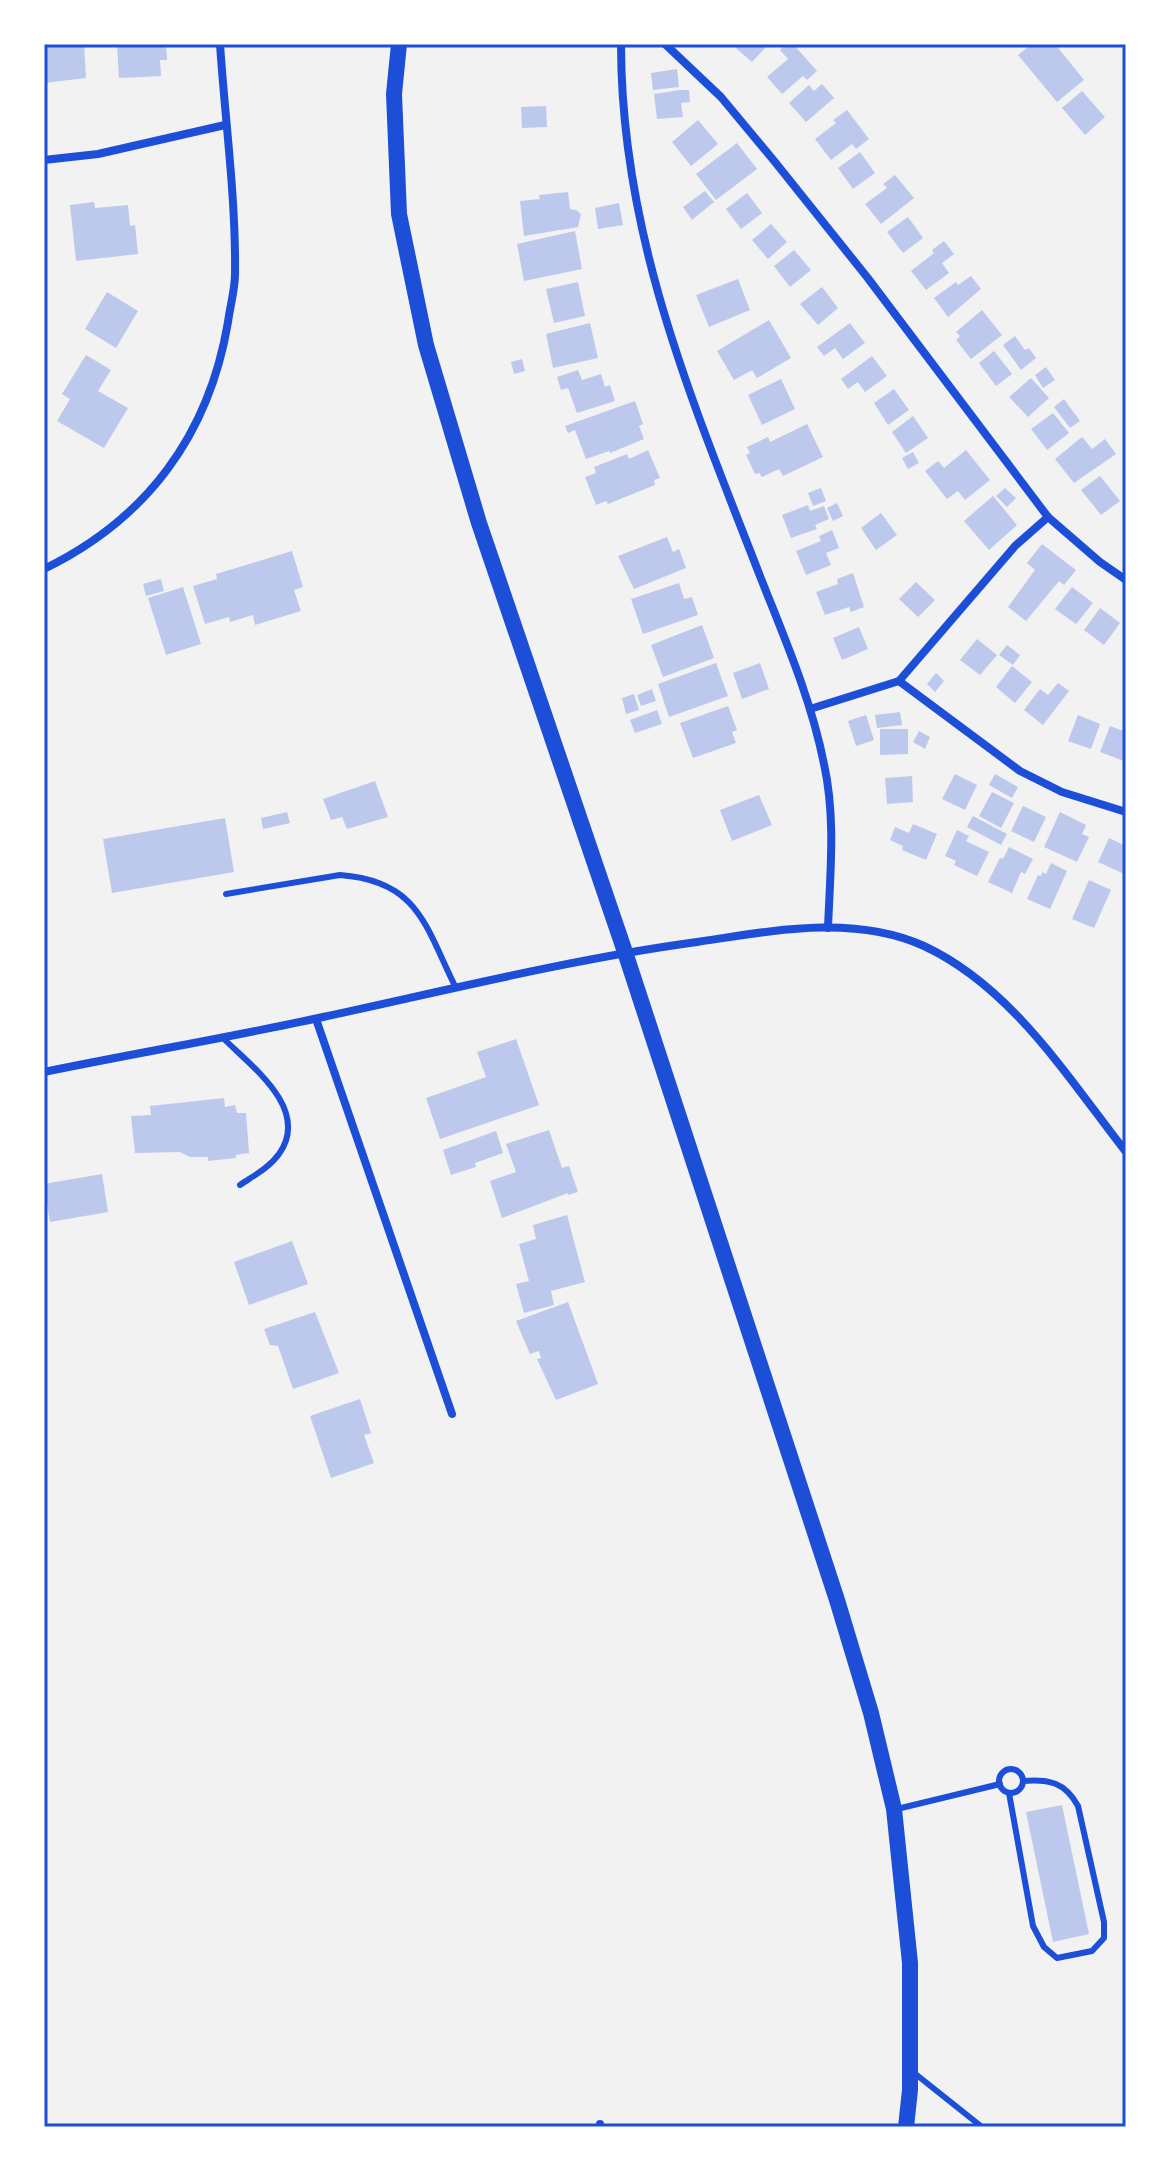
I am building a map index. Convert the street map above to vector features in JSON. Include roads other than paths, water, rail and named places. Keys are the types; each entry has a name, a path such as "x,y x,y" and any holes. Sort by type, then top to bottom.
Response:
{"main road":[{"path":"399,44 394,94 399,214 426,345 479,523 625,952 837,1600 871,1713 894,1809 910,1963 910,2070 906,2127"}],"street":[{"path":"44,569 132,512 188,442 209,399 224,344 235,277 220,44"},
{"path":"621,44 621,100 628,164 659,297 695,407 810,709 829,793 828,928"},
{"path":"665,44 721,97 775,162 867,277 1048,517 1126,580"},
{"path":"44,160 98,154 225,125"},
{"path":"810,709 899,681 1015,546 1048,517"},
{"path":"899,681 1020,771 1062,792 1126,812"},
{"path":"44,1072 316,1019 625,952 784,929 859,929 892,935 921,945 950,959 975,977 1043,1047 1126,1152"},
{"path":"316,1019 452,1414"}],"lane":[{"path":"226,894 340,875 387,884 399,891 417,913 456,988"},
{"path":"222,1037 275,1091 287,1115 286,1139 279,1154 267,1167 240,1185"},
{"path":"1000,1784 1003,1773 1009,1769 1016,1770 1023,1781"},
{"path":"1000,1784 1009,1793 1033,1926 1039,1939 1057,1958 1092,1951 1104,1938 1104,1922 1078,1806 1072,1795 1057,1783 1047,1779 1023,1781"},
{"path":"1009,1793 1016,1792 1023,1781"},
{"path":"894,1809 1000,1784"},
{"path":"910,2070 982,2127"}]}
